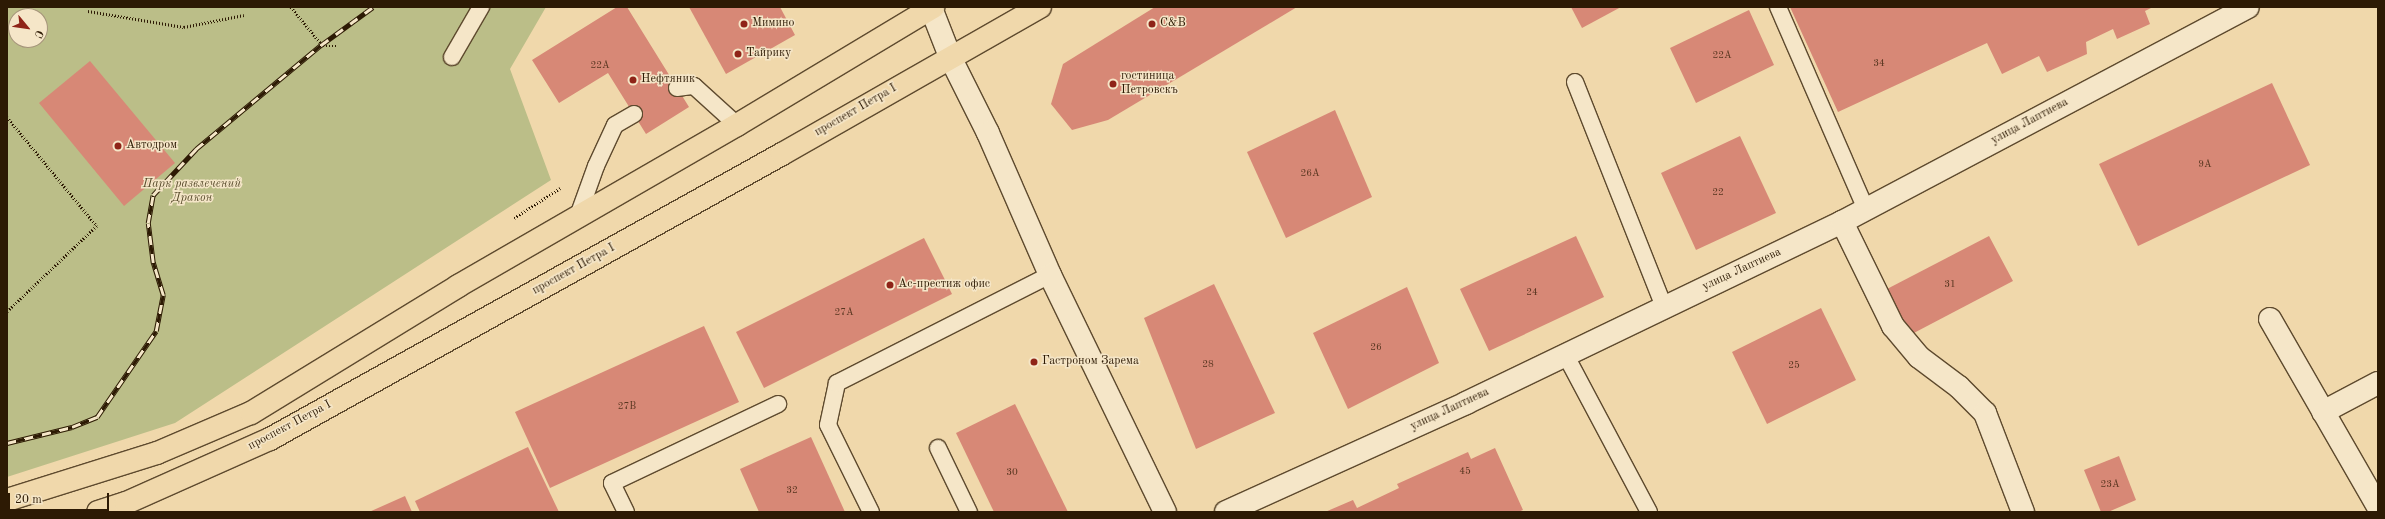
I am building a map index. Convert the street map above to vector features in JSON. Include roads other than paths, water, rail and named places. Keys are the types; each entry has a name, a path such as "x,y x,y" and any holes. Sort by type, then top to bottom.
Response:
{"main road":[{"path":"7,500 157,453 251,413 458,286 737,125 932,7"},
{"name":"проспект Петра I","path":"98,512 126,504 270,439 950,59 1040,7"}],"street":[{"path":"932,7 950,59 988,133 1050,275 1165,512"},
{"name":"улица Лаптиева","path":"1226,512 1466,403 1565,354 1842,222 2248,7"},
{"path":"1842,222 1893,326 1919,357 1959,387 1985,413 2023,512"},
{"path":"2270,320 2378,507"},
{"path":"2323,412 2378,382"}],"lane":[{"path":"452,57 481,7"},
{"path":"1778,7 1866,210"},
{"path":"1575,82 1664,307"},
{"path":"677,88 694,86 737,125"},
{"path":"578,216 596,166 615,124 634,114"},
{"path":"871,512 828,425 837,383 1050,275"},
{"path":"1565,354 1648,512"},
{"path":"626,512 612,483 778,404"},
{"path":"938,448 969,512"}],"railway":[{"path":"7,443 72,427 97,417 156,331 163,295 153,263 148,223 153,195 196,149 321,45 373,7"}],"place":[{"name":"Мимино","path":"744,24"},
{"name":"С&В","path":"1152,24"},
{"name":"Тайрику","path":"738,54"},
{"name":"Нефтяник","path":"633,80"},
{"name":"гостиница Петровскъ","path":"1113,84"},
{"name":"Автодром","path":"118,146"},
{"name":"Ас-престиж офис","path":"890,285"},
{"name":"Гастроном Зарема","path":"1034,362"}],"park label":[{"name":"Парк развлечений Дракон","path":"192,192"}]}
